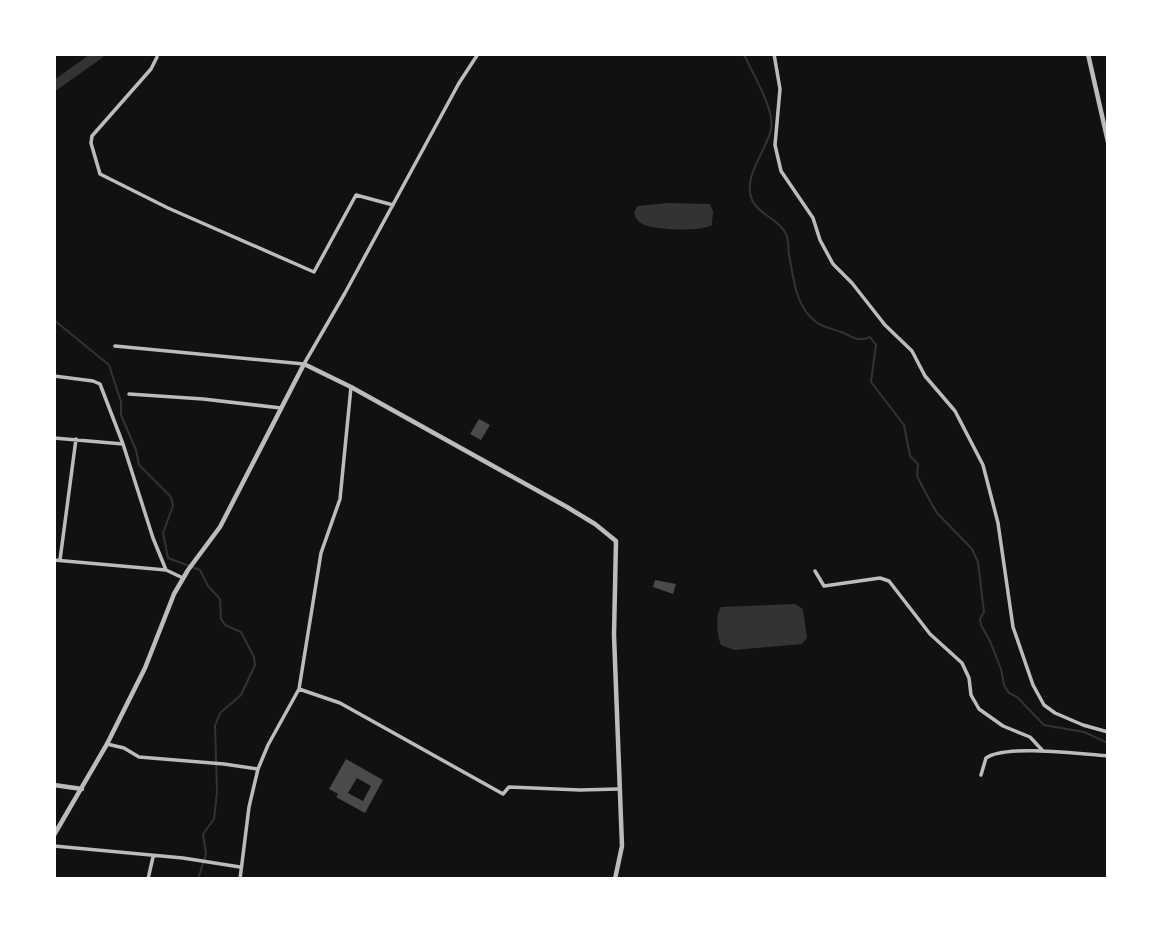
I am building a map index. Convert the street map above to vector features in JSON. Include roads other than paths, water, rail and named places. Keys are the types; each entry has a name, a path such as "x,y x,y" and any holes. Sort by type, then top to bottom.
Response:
{"street":[{"path":"54,835 107,744 145,668 174,594 220,527 304,364 459,83 478,54"},
{"path":"774,54 780,89 775,136 781,171 813,218 820,240 833,264 852,283 885,325 912,351 925,376 955,411 983,465 998,523 1013,628 1032,685 1044,705 1055,713 1108,732"},
{"path":"1088,54 1108,142"},
{"path":"156,57 151,69 92,136 91,143 100,174 168,208 314,272 356,195 393,205"},
{"path":"115,346 304,364 351,387 576,513 616,541 614,635 622,846 615,879"},
{"path":"54,376 100,384 124,444 153,538 166,570"},
{"path":"240,879 249,807 258,769 268,744 299,689 321,553 340,499 351,387"},
{"path":"129,394 281,408"},
{"path":"54,438 124,444"},
{"path":"60,560 76,439"},
{"path":"54,560 166,570 183,578"},
{"path":"815,571 824,586 880,578 889,581 930,634 962,663 969,678 971,695 979,709 1003,726 1030,737 1043,751"},
{"path":"299,689 340,703 503,794 509,787 619,789"},
{"path":"107,744 124,748 139,758 258,769"},
{"path":"981,775 986,758 991,754 1043,751 1108,756"},
{"path":"54,785 82,789"},
{"path":"54,846 199,860 240,867"},
{"path":"148,879 153,856"}],"waterway":[{"path":"54,86 99,54"},
{"path":"744,54 766,101 771,121 769,137 750,182 752,200 779,224 786,234 794,283 804,308 809,316 821,325 858,339 870,337 876,345 871,382 904,425 910,456 918,464 917,476 937,513 972,549 978,562 984,612 980,619 981,625 990,641 1009,693 1017,697 1044,725 1084,732 1108,743"},
{"path":"54,320 109,365 121,402 121,415 136,450 139,465 171,497 173,506 163,533 168,558 200,570 208,586 220,599 221,619 225,625 241,632 254,657 255,665 241,695 220,713 215,726 217,792 214,819 203,834 206,854 198,879"}]}
